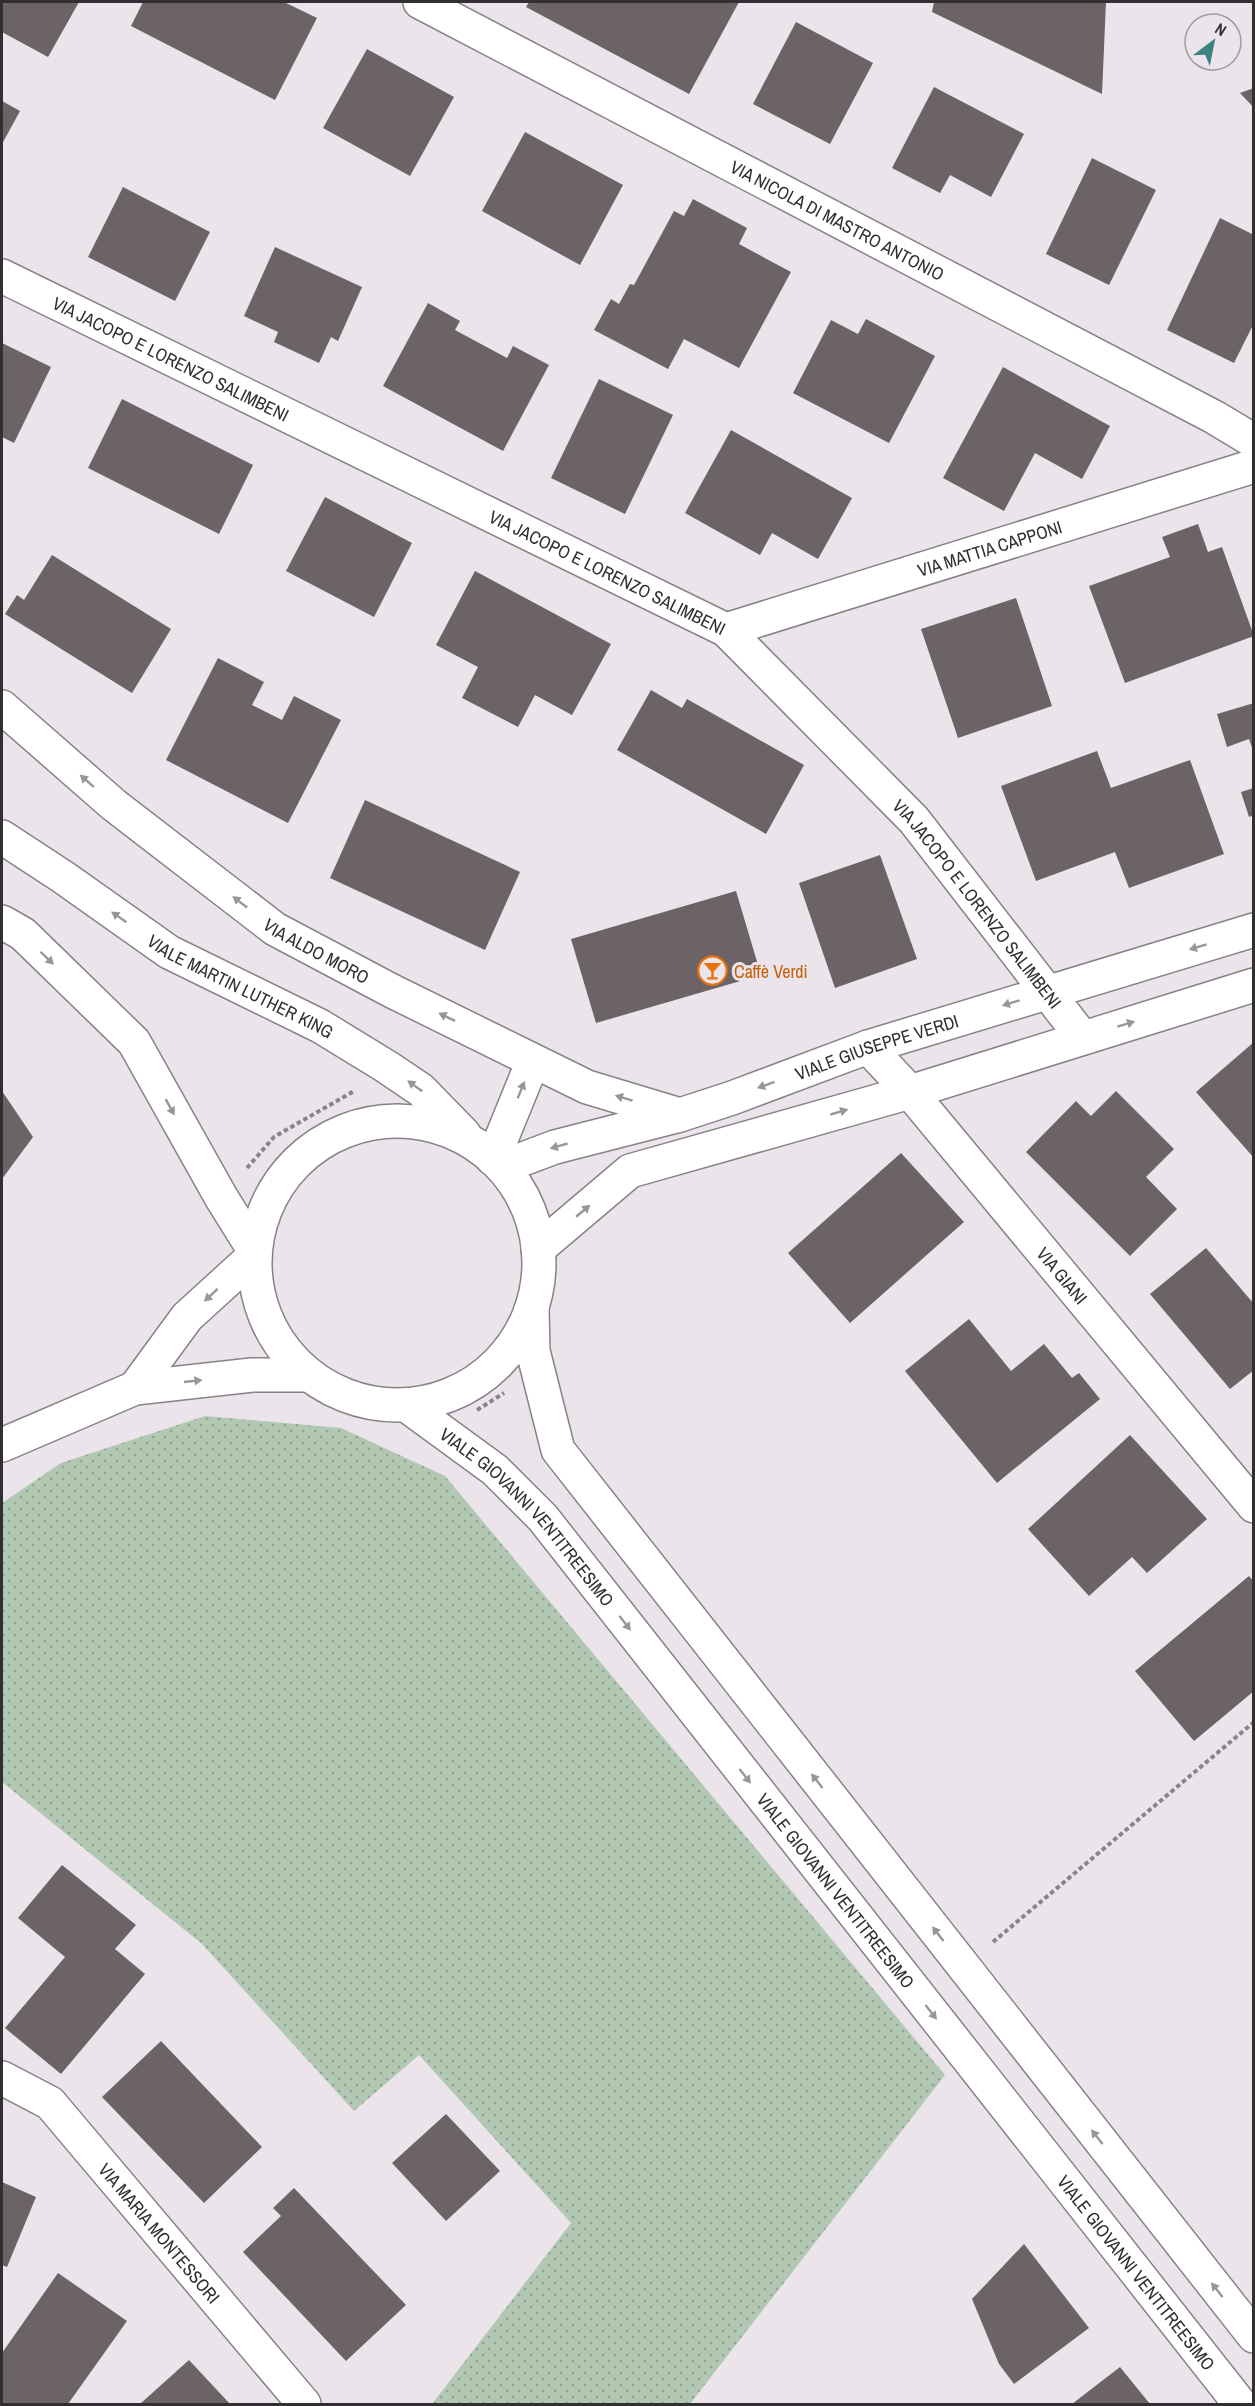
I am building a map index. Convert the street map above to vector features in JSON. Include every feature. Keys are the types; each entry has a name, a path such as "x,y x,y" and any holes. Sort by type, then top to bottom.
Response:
{"street":[{"name":"VIA NICOLA DI MASTRO ANTONIO","path":"420,2 1214,417 1254,441"},
{"name":"VIA JACOPO E LORENZO SALIMBENI","path":"2,276 726,630 914,820 1082,1037"},
{"name":"VIA MATTIA CAPPONI","path":"726,630 1254,466"},
{"name":"VIA ALDO MORO","path":"2,707 114,805 275,929 392,991 587,1087 680,1115"},
{"name":"VIALE MARTIN LUTHER KING","path":"2,837 169,952 320,1026 387,1067 421,1090 489,1156"},
{"path":"2,922 23,934 134,1042 254,1253"},
{"name":"VIALE GIUSEPPE VERDI","path":"489,1156 555,1147 680,1115 868,1047 1254,930"},
{"path":"538,1249 630,1172 910,1092 1254,985"},
{"name":"VIA GIANI","path":"868,1047 910,1092 1254,1506"},
{"path":"489,1156 533,1060"},
{"path":"532,1308 513,1346 484,1376 447,1396 406,1405 372,1403 338,1393 308,1375 278,1342 259,1301 254,1253 267,1204 294,1164 333,1136 378,1121 426,1124 489,1156 520,1191 532,1219 538,1249 538,1279 532,1308 533,1351 558,1450 1254,2337"},
{"path":"135,1388 187,1317 254,1253"},
{"path":"2,1445 135,1388 252,1375 308,1375"},
{"name":"VIALE GIOVANNI VENTITREESIMO","path":"406,1405 495,1470 543,1518 1240,2404"},
{"name":"VIA MARIA MONTESSORI","path":"2,2078 50,2103 304,2404"}],"path":[{"path":"444,1431 538,1371"},
{"path":"963,1967 1254,1722"}],"green space":[{"path":"205,1416 341,1428 445,1476 945,2075 690,2404 432,2404 571,2223 419,2055 354,2111 202,1944 2,1782 2,1503 61,1463"}],"building":[{"path":"2,2 79,2 48,57 2,32"},
{"path":"143,2 284,2 317,18 275,100 131,26"},
{"path":"529,2 739,2 689,94 526,7"},
{"path":"934,2 1106,2 1102,94 932,12"},
{"path":"796,22 873,63 830,144 753,104"},
{"path":"367,49 454,97 410,176 323,128"},
{"path":"934,87 1024,134 991,197 950,175 940,193 892,168"},
{"path":"1254,88 1254,108 1240,93"},
{"path":"2,101 20,111 2,144"},
{"path":"525,132 623,185 580,265 482,211"},
{"path":"1092,158 1156,190 1109,285 1046,254"},
{"path":"123,187 210,232 175,301 88,257"},
{"path":"693,199 747,228 739,244 791,272 739,368 684,339 668,369 594,330 611,299 619,304 630,284 634,285 674,211 684,216"},
{"path":"1220,218 1254,235 1254,323 1234,363 1167,330"},
{"path":"275,247 362,287 338,341 331,337 319,363 274,342 278,332 244,316"},
{"path":"428,303 460,321 455,330 507,358 513,346 549,365 503,451 383,386"},
{"path":"866,319 935,356 889,443 793,393 831,320 858,334"},
{"path":"2,343 51,367 14,443 2,437"},
{"path":"1003,367 1110,426 1082,479 1035,453 1004,511 943,478"},
{"path":"599,379 673,415 625,514 551,478"},
{"path":"122,399 253,465 219,534 88,468"},
{"path":"731,430 852,498 818,559 772,533 760,555 685,513"},
{"path":"325,497 412,543 374,617 286,571"},
{"path":"1198,524 1208,552 1222,547 1254,636 1125,683 1089,586 1170,557 1162,537"},
{"path":"52,555 171,629 132,693 5,614 17,595 24,600"},
{"path":"475,571 611,644 572,715 535,695 518,727 462,698 478,667 436,645"},
{"path":"1016,598 1052,706 958,738 921,629"},
{"path":"218,658 264,682 252,705 282,720 294,696 341,720 288,823 166,760"},
{"path":"651,690 682,708 687,699 804,765 766,834 617,750"},
{"path":"1254,703 1254,753 1249,739 1227,747 1217,714"},
{"path":"1097,751 1111,788 1190,760 1224,854 1129,888 1115,852 1036,881 1001,786"},
{"path":"1254,788 1254,815 1249,817 1241,792"},
{"path":"365,800 520,872 485,950 330,878"},
{"path":"880,855 917,959 835,988 799,883"},
{"path":"736,891 761,975 596,1023 571,939"},
{"path":"1254,1042 1254,1158 1196,1092"},
{"path":"2,1091 33,1137 2,1179"},
{"path":"1116,1091 1174,1149 1146,1177 1177,1209 1130,1256 1026,1152 1076,1101 1091,1116"},
{"path":"901,1153 964,1222 850,1323 788,1253"},
{"path":"1206,1248 1254,1304 1254,1370 1230,1389 1150,1294"},
{"path":"969,1319 1011,1371 1044,1344 1072,1378 1079,1373 1100,1399 997,1483 905,1371"},
{"path":"1130,1435 1207,1519 1147,1573 1132,1557 1089,1596 1028,1529"},
{"path":"1249,1576 1254,1582 1254,1691 1194,1741 1135,1671"},
{"path":"62,1865 136,1925 115,1949 145,1974 61,2074 5,2028 65,1957 18,1918"},
{"path":"161,2041 262,2147 204,2203 102,2097"},
{"path":"446,2114 500,2171 446,2221 392,2163"},
{"path":"2,2182 36,2197 7,2267 2,2265"},
{"path":"294,2188 406,2305 346,2361 243,2252 281,2216 273,2208"},
{"path":"1024,2244 1089,2328 1014,2384 999,2364 972,2299"},
{"path":"58,2273 127,2321 68,2404 2,2404 2,2353"},
{"path":"189,2360 230,2404 140,2404"},
{"path":"1120,2367 1150,2404 1072,2404"}],"place":[{"name":"Caffè Verdi","path":"713,971"}]}
